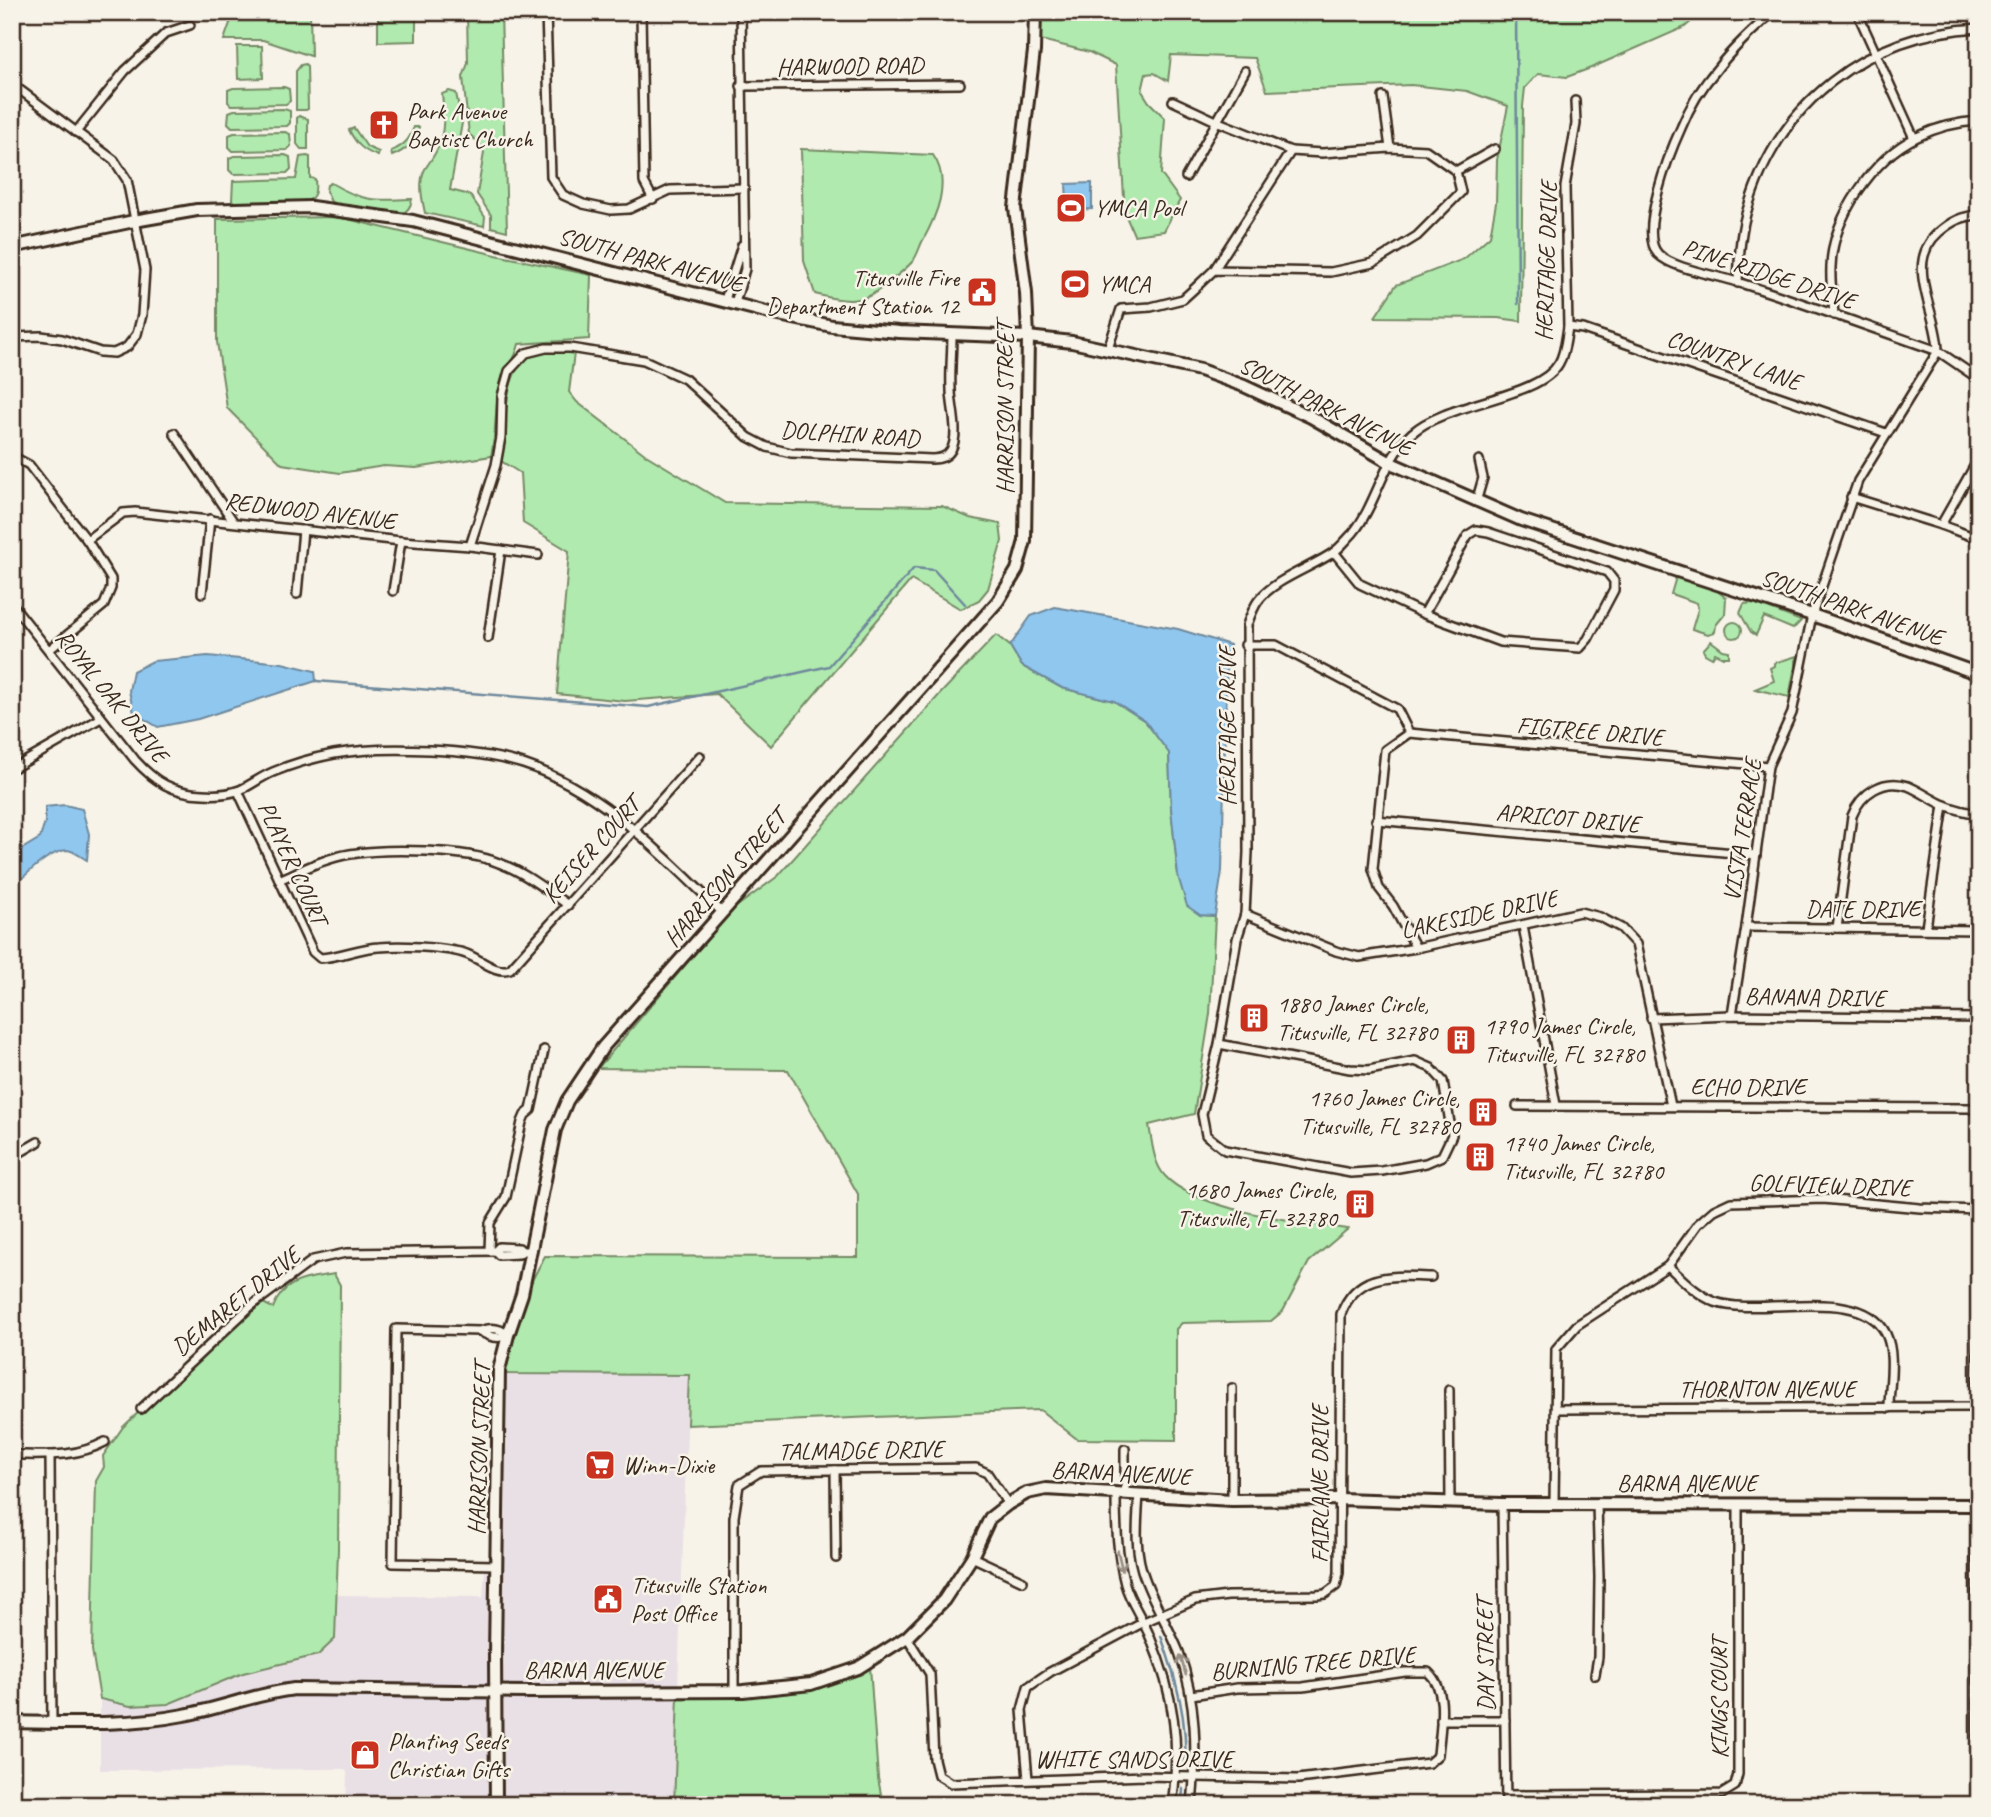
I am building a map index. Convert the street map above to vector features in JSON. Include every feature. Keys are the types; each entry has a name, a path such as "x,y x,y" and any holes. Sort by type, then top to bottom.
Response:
{"street":[{"path":"547,12 551,177 563,195 601,208 629,209 670,190 744,188"},
{"path":"641,12 644,182 653,199"},
{"path":"730,302 745,269 741,12"},
{"name":"HARRISON STREET","path":"496,1805 499,1370 522,1294 526,1251 555,1130 567,1101 603,1047 1010,584 1017,570 1025,541 1028,337 1026,293 1015,208 1034,51 1035,12"},
{"name":"PINE RIDGE DRIVE","path":"1773,12 1739,43 1715,71 1681,126 1661,181 1652,223 1650,237 1656,252 1668,262 1738,282 1938,351 1979,379"},
{"path":"1857,12 1914,138"},
{"path":"76,132 125,71 166,33 190,25"},
{"path":"1738,282 1740,244 1746,213 1768,158 1783,131 1806,104 1843,73 1875,54 1912,38 1947,30 1979,28"},
{"path":"1186,177 1245,71"},
{"path":"12,84 114,160 127,180 145,270 142,315 137,334 127,347 114,354 62,339 41,336 12,337"},
{"name":"HARWOOD ROAD","path":"741,86 960,84"},
{"path":"1383,97 1390,148"},
{"path":"1173,101 1291,151 1322,153 1390,148 1426,150 1456,171 1461,192 1417,236 1373,263 1331,272 1214,270"},
{"name":"HERITAGE DRIVE","path":"1219,1044 1350,1069 1369,1070 1415,1061 1431,1068 1443,1081 1452,1135 1442,1156 1426,1163 1352,1173 1225,1150 1206,1135 1202,1114 1219,1044 1237,939 1245,914 1248,852 1247,625 1259,600 1285,580 1334,552 1355,530 1406,440 1427,422 1483,400 1525,389 1545,379 1559,363 1566,344 1568,327 1565,187 1576,124 1575,101"},
{"path":"1834,315 1831,266 1834,244 1842,220 1858,189 1881,164 1914,138 1965,121 1979,121"},
{"path":"1456,171 1495,149"},
{"path":"1108,349 1121,309 1151,307 1183,299 1214,270 1291,151"},
{"name":"SOUTH PARK AVENUE","path":"12,247 197,210 311,207 426,224 774,314 832,326 1028,337 1108,349 1200,370 1244,386 1311,417 1391,463 1521,520 1812,615 1979,674"},
{"path":"1938,351 1938,339 1924,284 1923,257 1934,237 1952,220 1979,215"},
{"name":"COUNTRY LANE","path":"1568,327 1596,334 1886,432"},
{"name":"DOLPHIN ROAD","path":"470,546 496,465 501,437 502,396 509,371 526,353 546,348 570,348 645,360 685,379 748,437 767,447 791,453 932,459 947,454 953,443 950,381 952,334"},
{"name":"VISTA TERRACE","path":"1732,1015 1768,766 1792,713 1812,615 1858,481 1938,351"},
{"path":"174,433 233,521"},
{"path":"12,456 29,465 87,540 111,579 108,598 85,622 49,650"},
{"path":"1941,525 1979,458"},
{"path":"1476,502 1483,478 1479,460"},
{"path":"1851,498 1979,539"},
{"name":"REDWOOD AVENUE","path":"87,540 123,513 135,512 538,555"},
{"path":"202,593 210,519"},
{"path":"297,594 303,530"},
{"path":"1334,552 1360,584 1424,614 1500,642 1577,649 1588,639 1615,585 1607,572 1476,530 1468,535 1424,614"},
{"path":"393,591 401,541"},
{"path":"488,638 501,550"},
{"name":"ROYAL OAK DRIVE","path":"12,604 149,775 167,787 188,793 217,795 238,791 271,773 318,757 346,752 439,751 521,764 566,783 635,830 722,912"},
{"path":"1245,645 1276,645 1397,709 1409,733 1385,750 1373,869 1379,888 1393,906 1416,948"},
{"path":"12,769 101,718"},
{"name":"FIGTREE DRIVE","path":"1409,733 1768,766"},
{"name":"KEISER COURT","path":"510,969 699,756"},
{"path":"1837,928 1851,823 1855,809 1875,788 1900,784 1944,805 1979,814"},
{"name":"PLAYER COURT","path":"238,791 313,952 320,958 380,946 431,947 474,956 498,971 510,969"},
{"path":"1926,928 1944,805"},
{"name":"APRICOT DRIVE","path":"1376,820 1756,855"},
{"path":"279,880 349,854 461,853 482,857 513,869 568,905"},
{"name":"LAKESIDE DRIVE","path":"1245,914 1336,951 1359,957 1523,926 1555,916 1580,912 1600,917 1621,928 1636,944 1671,1106"},
{"path":"1523,926 1556,1105"},
{"name":"DATE DRIVE","path":"1746,927 1979,930"},
{"name":"BANANA DRIVE","path":"1651,1018 1732,1015 1979,1018"},
{"path":"492,1251 490,1223 506,1196 522,1122 531,1110 544,1050"},
{"name":"ECHO DRIVE","path":"1517,1106 1962,1108 1978,1112"},
{"path":"12,1157 38,1142"},
{"name":"GOLFVIEW DRIVE","path":"1554,1504 1556,1349 1577,1325 1668,1266 1709,1213 1740,1200 1823,1199 1920,1208 1979,1210"},
{"name":"DEMARET DRIVE","path":"141,1409 251,1306 313,1260 346,1253 492,1251 499,1247 526,1251"},
{"path":"1668,1266 1697,1291 1715,1301 1731,1305 1846,1307 1867,1314 1881,1326 1888,1341 1889,1408"},
{"path":"1978,1805 1979,1275"},
{"name":"FAIRLANE DRIVE","path":"1028,1779 1022,1710 1028,1687 1050,1672 1162,1613 1195,1600 1228,1595 1317,1595 1333,1589 1339,1573 1341,1314 1359,1287 1372,1280 1395,1276 1431,1277"},
{"path":"496,1565 393,1563 396,1329 480,1331 488,1328 503,1330 508,1335"},
{"path":"1232,1500 1233,1388"},
{"path":"1450,1390 1450,1503"},
{"name":"THORNTON AVENUE","path":"1556,1409 1977,1407"},
{"path":"12,1455 88,1451 105,1442"},
{"path":"1125,1449 1118,1551 1126,1587 1160,1660 1170,1699 1177,1740 1172,1805"},
{"path":"50,1455 52,1723"},
{"name":"TALMADGE DRIVE","path":"734,1690 734,1517 739,1485 761,1471 976,1468 987,1473 1008,1504"},
{"path":"835,1470 836,1558"},
{"name":"BARNA AVENUE","path":"12,1722 132,1722 185,1715 260,1693 294,1689 734,1690 811,1684 858,1668 907,1637 944,1600 972,1557 990,1518 1027,1493 1046,1489 1232,1500 1502,1504 1977,1505"},
{"path":"1139,1495 1137,1545 1144,1579 1179,1653 1191,1695 1196,1740 1192,1805"},
{"name":"DAY STREET","path":"1502,1504 1506,1805"},
{"path":"1595,1675 1598,1657 1599,1577 1597,1504"},
{"name":"KINGS COURT","path":"1506,1795 1723,1794 1735,1786 1738,1774 1738,1504"},
{"path":"972,1557 1023,1581"},
{"name":"WHITE SANDS DRIVE","path":"907,1637 930,1674 934,1759 938,1775 951,1783 1176,1776 1319,1778 1429,1763 1438,1755 1441,1720"},
{"name":"BURNING TREE DRIVE","path":"1191,1695 1237,1688 1304,1687 1405,1672 1427,1672 1436,1679 1440,1693 1441,1720"},
{"path":"1441,1720 1505,1720"}],"shaded area":[{"path":"504,1374 689,1374 678,1687 499,1687"},
{"path":"485,1569 492,1569 490,1687 293,1685 259,1690 184,1711 131,1718 100,1718 100,1699 130,1706 168,1704 243,1673 318,1655 335,1613 336,1595 483,1597"},
{"path":"294,1693 490,1695 491,1805 346,1805 347,1772 344,1769 100,1770 100,1726"},
{"path":"499,1695 678,1695 674,1805 500,1805"}],"green space":[{"path":"234,12 310,12 311,56 263,40 224,40"},
{"path":"378,12 416,12 416,41 378,42"},
{"path":"467,12 501,12 507,231 491,227 491,215 477,194 484,153 480,144 469,134 463,77 468,63"},
{"path":"1040,12 1702,12 1685,27 1591,68 1567,77 1538,74 1525,88 1521,321 1498,318 1375,317 1396,285 1464,259 1490,236 1496,203 1497,160 1508,106 1467,91 1411,85 1267,91 1255,58 1171,55 1168,81 1154,73 1146,74 1142,91 1165,118 1161,174 1180,200 1164,231 1134,235 1125,214 1116,65 1089,52 1041,40"},
{"path":"237,46 262,46 263,78 238,79"},
{"path":"305,64 308,109 296,110 296,71"},
{"path":"233,88 289,89 290,101 286,104 231,105 228,102 228,90"},
{"path":"449,91 456,93 462,123 450,190 470,195 485,217 484,226 425,213 422,179 441,139 444,119 442,94"},
{"path":"234,110 290,111 290,123 287,126 232,127 228,123 229,112"},
{"path":"299,116 308,119 308,149 301,149 297,144"},
{"path":"414,127 419,127 412,142 392,156 391,151 406,142"},
{"path":"354,128 367,147 379,152 378,156 357,143 349,130"},
{"path":"234,133 290,134 291,146 287,150 233,151 229,147 229,135"},
{"path":"801,149 933,155 939,165 942,188 937,211 915,258 898,275 869,296 849,300 815,294 804,261"},
{"path":"234,156 290,157 291,169 287,173 233,174 229,170 229,158"},
{"path":"300,157 310,157 310,178 315,179 314,193 309,201 236,204 232,200 233,181 296,179"},
{"path":"331,183 361,197 379,200 412,199 410,206 401,214 336,204 331,202 326,191 327,185"},
{"path":"339,217 591,275 589,339 519,344 498,394 491,456 416,468 384,466 340,473 282,464 227,408 217,342 217,219"},
{"path":"546,352 574,353 569,392 577,402 646,455 725,503 942,506 970,518 1000,524 1002,541 988,589 979,600 961,609 911,580 771,746 717,694 625,701 557,694 569,551 523,523 520,473 501,461 507,403 514,374 530,356"},
{"path":"1676,577 1715,589 1726,598 1725,614 1716,625 1715,632 1708,634 1692,629 1698,609 1697,603 1671,594"},
{"path":"1754,603 1801,621 1793,629 1764,617 1756,635 1751,632 1740,613 1744,604"},
{"path":"1731,622 1737,622 1742,630 1740,636 1731,638 1726,633 1726,627"},
{"path":"996,635 1010,646 1022,666 1062,688 1114,701 1145,721 1169,753 1178,876 1200,915 1215,916 1210,1014 1194,1114 1149,1125 1161,1171 1180,1188 1225,1206 1251,1213 1348,1229 1309,1262 1283,1311 1271,1321 1182,1323 1176,1329 1176,1440 1077,1439 1040,1410 687,1425 689,1375 504,1374 518,1313 545,1256 858,1257 858,1194 788,1070 598,1068 732,910 778,876"},
{"path":"1711,641 1729,651 1729,657 1715,653 1712,658 1705,654 1703,650"},
{"path":"1797,656 1789,697 1755,689 1774,681 1770,668 1774,663"},
{"path":"334,1274 340,1285 335,1639 318,1655 243,1673 168,1704 130,1706 100,1699 92,1650 96,1481 104,1467 103,1456 123,1427 257,1300 273,1308 283,1291 297,1282"},
{"path":"870,1666 878,1778 883,1805 674,1805 678,1695 744,1695"}],"water":[{"path":"1092,183 1092,209 1076,210 1076,201 1067,201 1066,184"},
{"path":"1055,607 1178,629 1230,645 1227,657 1222,871 1215,916 1200,915 1187,906 1178,876 1169,753 1145,721 1114,701 1062,688 1022,666 1010,646 1031,616"},
{"path":"208,656 282,663 315,671 316,681 198,719 158,727 134,713 129,691 133,671 153,661"},
{"path":"65,805 82,809 89,834 87,860 69,850 60,851 37,865 12,888 12,855 40,838 45,822 45,807"}],"waterway":[{"path":"1516,12 1518,304"},
{"path":"316,681 648,707 829,666 914,568 934,570 965,604"},
{"path":"1161,1636 1180,1700 1185,1733 1185,1766"},
{"path":"1182,1805 1183,1789"}],"place":[{"name":"Park Avenue Baptist Church","path":"384,125"},
{"name":"YMCA Pool","path":"1071,208"},
{"name":"YMCA","path":"1075,284"},
{"name":"Titusville Fire Department Station 12","path":"982,292"},
{"name":"1880 James Circle, Titusville, FL 32780","path":"1254,1018"},
{"name":"1790 James Circle, Titusville, FL 32780","path":"1461,1040"},
{"name":"1760 James Circle, Titusville, FL 32780","path":"1483,1112"},
{"name":"1740 James Circle, Titusville, FL 32780","path":"1480,1157"},
{"name":"1680 James Circle, Titusville, FL 32780","path":"1360,1204"},
{"name":"Winn-Dixie","path":"600,1465"},
{"name":"Titusville Station Post Office","path":"608,1599"},
{"name":"Planting Seeds Christian Gifts","path":"365,1755"}]}
